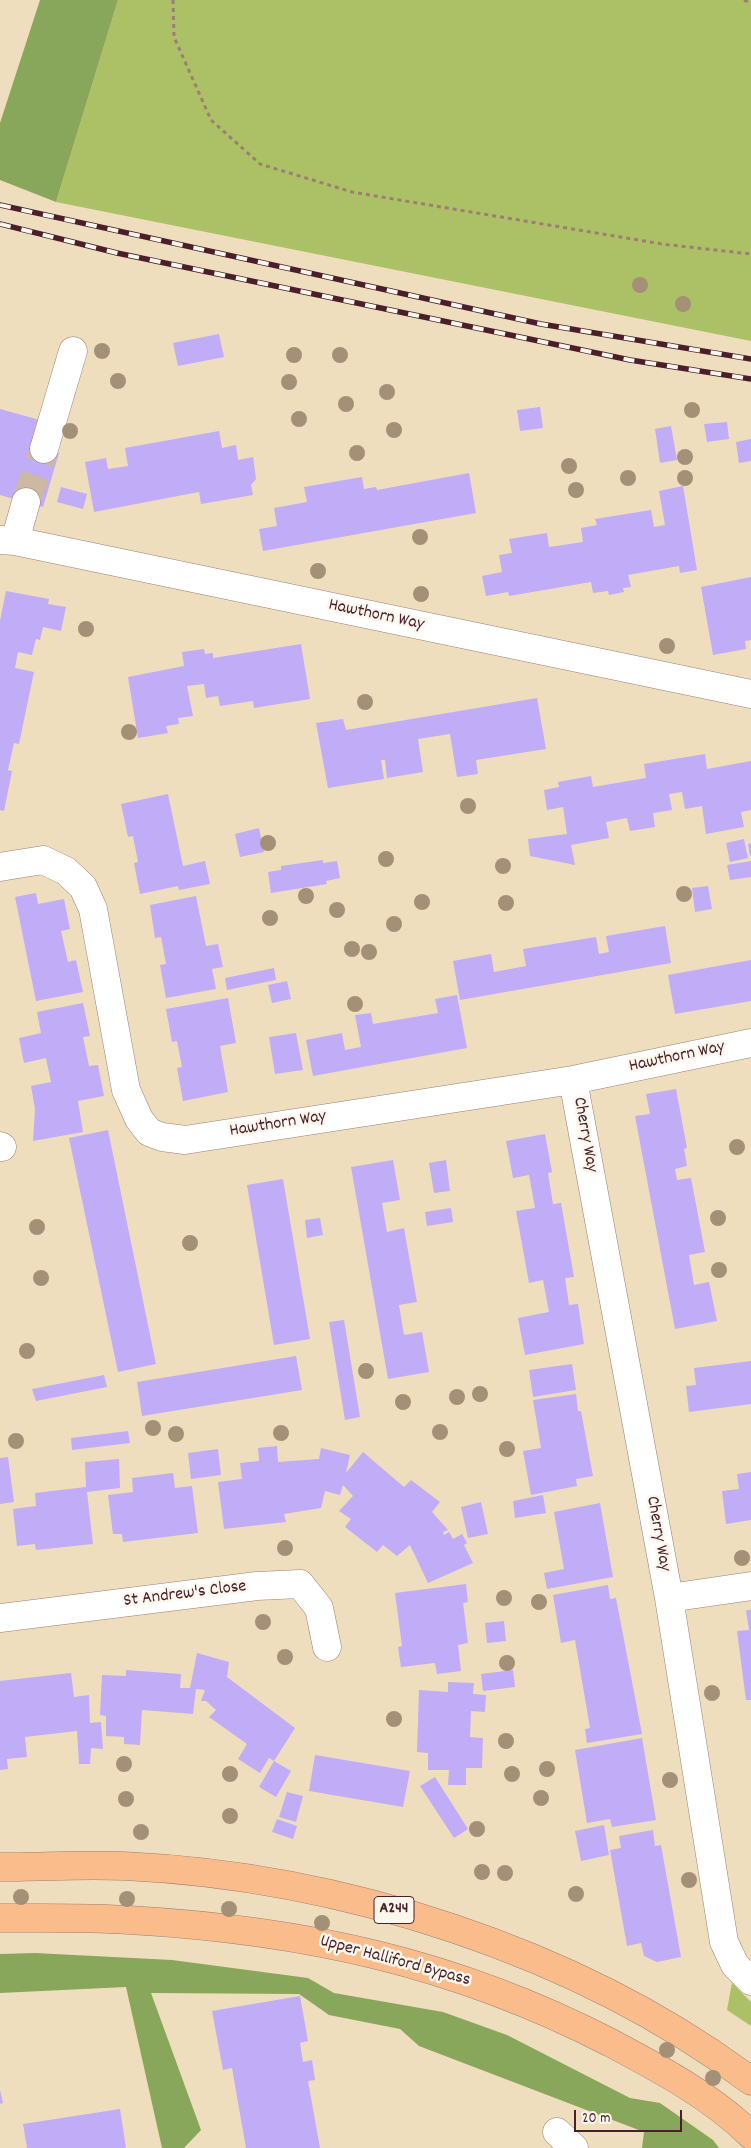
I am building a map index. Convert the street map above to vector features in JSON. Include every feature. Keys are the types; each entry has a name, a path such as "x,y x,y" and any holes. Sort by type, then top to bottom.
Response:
{"main road":[{"name":"A244","path":"0,1868 124,1866 238,1877 311,1889 389,1909 483,1940 556,1968 613,1994 666,2023 719,2057 751,2081"},
{"name":"Upper Halliford Bypass","path":"0,1918 127,1919 220,1927 294,1936 380,1954 471,1981 532,2005 585,2030 646,2062 698,2093 751,2135"}],"street":[{"path":"44,449 73,351"},
{"path":"8,541 26,502"},
{"name":"Hawthorn Way","path":"8,541 751,694"},
{"name":"Hawthorn Way","path":"0,867 43,860 66,871 83,887 93,908 126,1090 138,1119 149,1132 162,1137 185,1140 573,1080 751,1043"},
{"name":"Cherry Way","path":"573,1080 669,1598 724,1942 735,1965 751,1981"},
{"name":"St Andrew's Close","path":"0,1618 258,1586 300,1584 319,1608 327,1647"},
{"path":"669,1598 751,1586"}],"path":[{"path":"173,0 174,37 211,120 260,164 352,192 662,244 751,254"},
{"path":"744,0 751,3"}],"green space":[{"path":"40,0 118,0 56,202 0,180 0,123"},
{"path":"118,0 751,0 751,341 56,202"},
{"path":"35,1953 172,1960 308,1978 334,1993 443,2012 507,2035 630,2098 660,2103 713,2140 719,2148 642,2148 644,2132 419,2046 400,2029 329,2015 299,1994 151,1993 201,2130 184,2148 162,2148 126,1987 0,1993 0,1954"},
{"path":"732,1983 751,2002 751,2026 727,2010"}],"building":[{"path":"219,334 224,357 178,366 173,343"},
{"path":"540,407 543,428 520,431 517,410"},
{"path":"0,409 47,422 40,447 59,453 43,507 0,495"},
{"path":"727,422 729,439 707,442 704,424"},
{"path":"671,426 677,460 660,463 655,429"},
{"path":"219,431 222,448 236,445 238,460 253,457 256,479 251,485 253,495 201,504 199,492 94,512 85,462 106,458 108,469 128,466 125,448"},
{"path":"751,439 751,461 739,463 736,442"},
{"path":"469,473 476,513 263,551 259,529 277,526 274,508 307,502 304,487 362,477 364,489 376,487 377,490"},
{"path":"683,486 697,570 680,573 679,566 628,575 631,587 623,588 624,592 609,595 608,591 593,593 591,582 509,596 508,592 486,596 482,576 502,572 499,555 512,553 509,539 547,533 549,547 583,542 581,528 597,525 595,519 651,510 654,527 665,525 659,491"},
{"path":"61,487 87,494 83,509 57,502"},
{"path":"751,577 751,640 745,641 746,649 713,655 701,587"},
{"path":"6,591 49,599 48,604 66,607 61,631 43,627 40,640 36,639 32,655 18,652 15,668 34,672 19,744 14,743 8,770 12,771 4,811 0,810 0,621"},
{"path":"301,644 310,699 254,708 253,701 220,706 218,696 206,698 204,684 187,686 193,716 178,718 179,724 166,726 168,733 138,738 128,677 184,666 182,652 204,649 205,654 213,653 213,658"},
{"path":"537,698 546,749 476,760 478,774 457,777 450,734 418,739 423,772 387,778 385,760 381,760 384,779 328,788 316,723 343,719 346,730"},
{"path":"705,754 707,769 751,761 751,810 741,812 744,827 706,834 702,806 685,809 682,792 669,794 672,810 653,813 655,827 630,831 627,818 606,822 609,838 571,845 575,865 530,856 528,839 567,834 563,807 547,810 544,790 559,787 558,782 591,776 593,787 646,778 644,764"},
{"path":"168,794 183,866 205,861 210,884 179,890 178,886 140,894 134,863 138,862 133,836 128,837 121,804"},
{"path":"259,828 264,852 240,857 235,834"},
{"path":"744,839 748,858 730,862 726,843"},
{"path":"751,843 751,856 750,856 748,844"},
{"path":"323,860 323,863 337,861 340,878 326,881 327,884 271,893 268,872 281,870 281,866"},
{"path":"751,861 751,877 730,880 727,865"},
{"path":"708,886 712,909 695,912 692,888"},
{"path":"36,893 38,904 64,899 70,929 61,931 68,962 76,960 83,992 36,1001 15,897"},
{"path":"196,896 206,946 218,944 223,967 212,969 216,989 166,998 160,965 166,964 161,937 155,938 150,905"},
{"path":"665,926 671,963 460,1000 453,961 491,954 494,972 526,966 523,949 596,937 599,954 609,952 606,936"},
{"path":"751,960 751,1001 675,1014 668,975"},
{"path":"274,968 276,980 227,990 225,978"},
{"path":"287,981 291,999 272,1003 268,985"},
{"path":"457,995 467,1048 313,1076 306,1040 342,1033 345,1050 361,1047 355,1015 371,1013 373,1024 438,1013 435,999"},
{"path":"228,998 236,1043 220,1046 228,1092 183,1101 177,1068 182,1067 177,1041 172,1042 166,1009"},
{"path":"83,1003 90,1036 83,1037 89,1066 98,1065 104,1096 78,1101 83,1132 33,1141 35,1109 31,1086 51,1082 46,1058 24,1063 19,1038 41,1033 37,1012"},
{"path":"296,1033 303,1070 275,1074 269,1037"},
{"path":"676,1089 687,1148 684,1149 687,1166 675,1169 677,1180 691,1178 705,1252 689,1255 694,1285 709,1282 717,1321 675,1329 635,1116 650,1114 646,1094"},
{"path":"108,1130 156,1364 118,1372 69,1138"},
{"path":"545,1134 552,1172 548,1173 553,1204 561,1203 574,1277 565,1278 569,1305 578,1304 584,1344 525,1355 518,1318 549,1312 543,1280 529,1283 516,1211 535,1208 529,1175 513,1178 506,1141"},
{"path":"393,1160 400,1200 382,1203 387,1232 404,1228 417,1302 399,1305 404,1335 422,1332 429,1372 388,1379 351,1167"},
{"path":"446,1160 450,1191 434,1193 429,1163"},
{"path":"283,1179 310,1339 274,1345 247,1185"},
{"path":"451,1208 453,1222 427,1226 425,1212"},
{"path":"320,1218 323,1235 307,1238 305,1220"},
{"path":"344,1320 360,1417 345,1420 329,1322"},
{"path":"296,1356 302,1390 142,1416 137,1382"},
{"path":"751,1361 751,1404 689,1412 686,1386 696,1385 694,1368"},
{"path":"572,1364 576,1390 533,1397 529,1370"},
{"path":"104,1375 107,1387 36,1401 32,1389"},
{"path":"576,1394 593,1476 576,1479 577,1486 531,1495 523,1451 541,1448 533,1400"},
{"path":"128,1431 130,1443 72,1450 71,1438"},
{"path":"277,1446 278,1462 319,1459 321,1448 350,1455 346,1473 363,1452 404,1487 411,1480 440,1502 432,1512 448,1530 443,1532 444,1535 449,1532 453,1539 462,1534 467,1543 464,1545 473,1563 428,1583 410,1545 397,1556 383,1545 377,1552 345,1527 351,1519 339,1511 353,1496 343,1485 340,1495 325,1491 321,1508 284,1514 286,1522 224,1529 218,1482 242,1479 240,1463 259,1461 258,1448"},
{"path":"218,1449 221,1475 191,1479 188,1453"},
{"path":"8,1457 14,1502 0,1504 0,1458"},
{"path":"119,1459 120,1488 87,1492 93,1544 36,1550 35,1544 17,1546 13,1509 36,1506 35,1493 86,1487 85,1462"},
{"path":"751,1472 751,1520 726,1524 722,1491 739,1489 737,1474"},
{"path":"173,1473 175,1488 192,1486 198,1533 123,1542 122,1534 113,1534 108,1495 133,1492 132,1478"},
{"path":"543,1495 546,1513 515,1518 513,1501"},
{"path":"481,1502 488,1534 468,1538 461,1507"},
{"path":"600,1503 613,1577 547,1589 544,1573 564,1569 554,1512"},
{"path":"466,1584 468,1602 463,1603 468,1643 458,1645 461,1671 437,1674 435,1663 401,1667 398,1647 402,1646 395,1593"},
{"path":"608,1585 610,1599 616,1598 642,1734 587,1743 585,1729 590,1728 575,1640 561,1643 553,1595"},
{"path":"746,1610 751,1610 751,1700 746,1700 737,1631 749,1630"},
{"path":"504,1621 506,1641 487,1643 485,1623"},
{"path":"197,1653 229,1662 227,1677 295,1728 274,1761 269,1758 260,1773 238,1759 247,1744 209,1717 216,1710 206,1701 201,1701 205,1690 196,1689 193,1714 142,1710 140,1745 124,1744 124,1737 106,1736 106,1716 100,1715 102,1675 126,1676 126,1670 181,1674 180,1688 190,1688"},
{"path":"513,1670 515,1687 483,1691 481,1674"},
{"path":"71,1673 74,1697 89,1695 90,1723 101,1722 103,1749 91,1748 90,1764 79,1764 77,1731 25,1737 27,1757 7,1759 8,1769 0,1770 0,1681"},
{"path":"448,1682 474,1683 473,1694 486,1695 485,1712 471,1711 470,1737 483,1738 482,1768 466,1768 466,1785 448,1785 449,1770 428,1770 428,1753 417,1752 419,1690 448,1692"},
{"path":"642,1738 656,1820 612,1827 610,1819 587,1823 575,1750"},
{"path":"315,1755 410,1771 403,1807 309,1791"},
{"path":"274,1761 291,1771 276,1797 259,1787"},
{"path":"435,1777 468,1829 454,1838 420,1786"},
{"path":"287,1792 303,1796 296,1822 279,1817"},
{"path":"277,1819 297,1826 293,1839 272,1832"},
{"path":"604,1825 609,1855 581,1861 575,1831"},
{"path":"653,1830 655,1846 661,1845 681,1957 657,1962 644,1956 641,1943 627,1946 610,1850 621,1848 619,1836"},
{"path":"300,1996 308,2041 300,2043 303,2062 312,2060 315,2080 308,2081 320,2148 246,2148 232,2068 223,2070 212,2011"},
{"path":"0,2090 3,2103 0,2104"},
{"path":"120,2109 126,2148 27,2148 23,2124"}],"tunnel":[{"path":"26,502 44,449"}],"railway":[{"path":"0,205 541,324 751,359"},
{"path":"0,224 117,253 630,360 751,379"}]}
